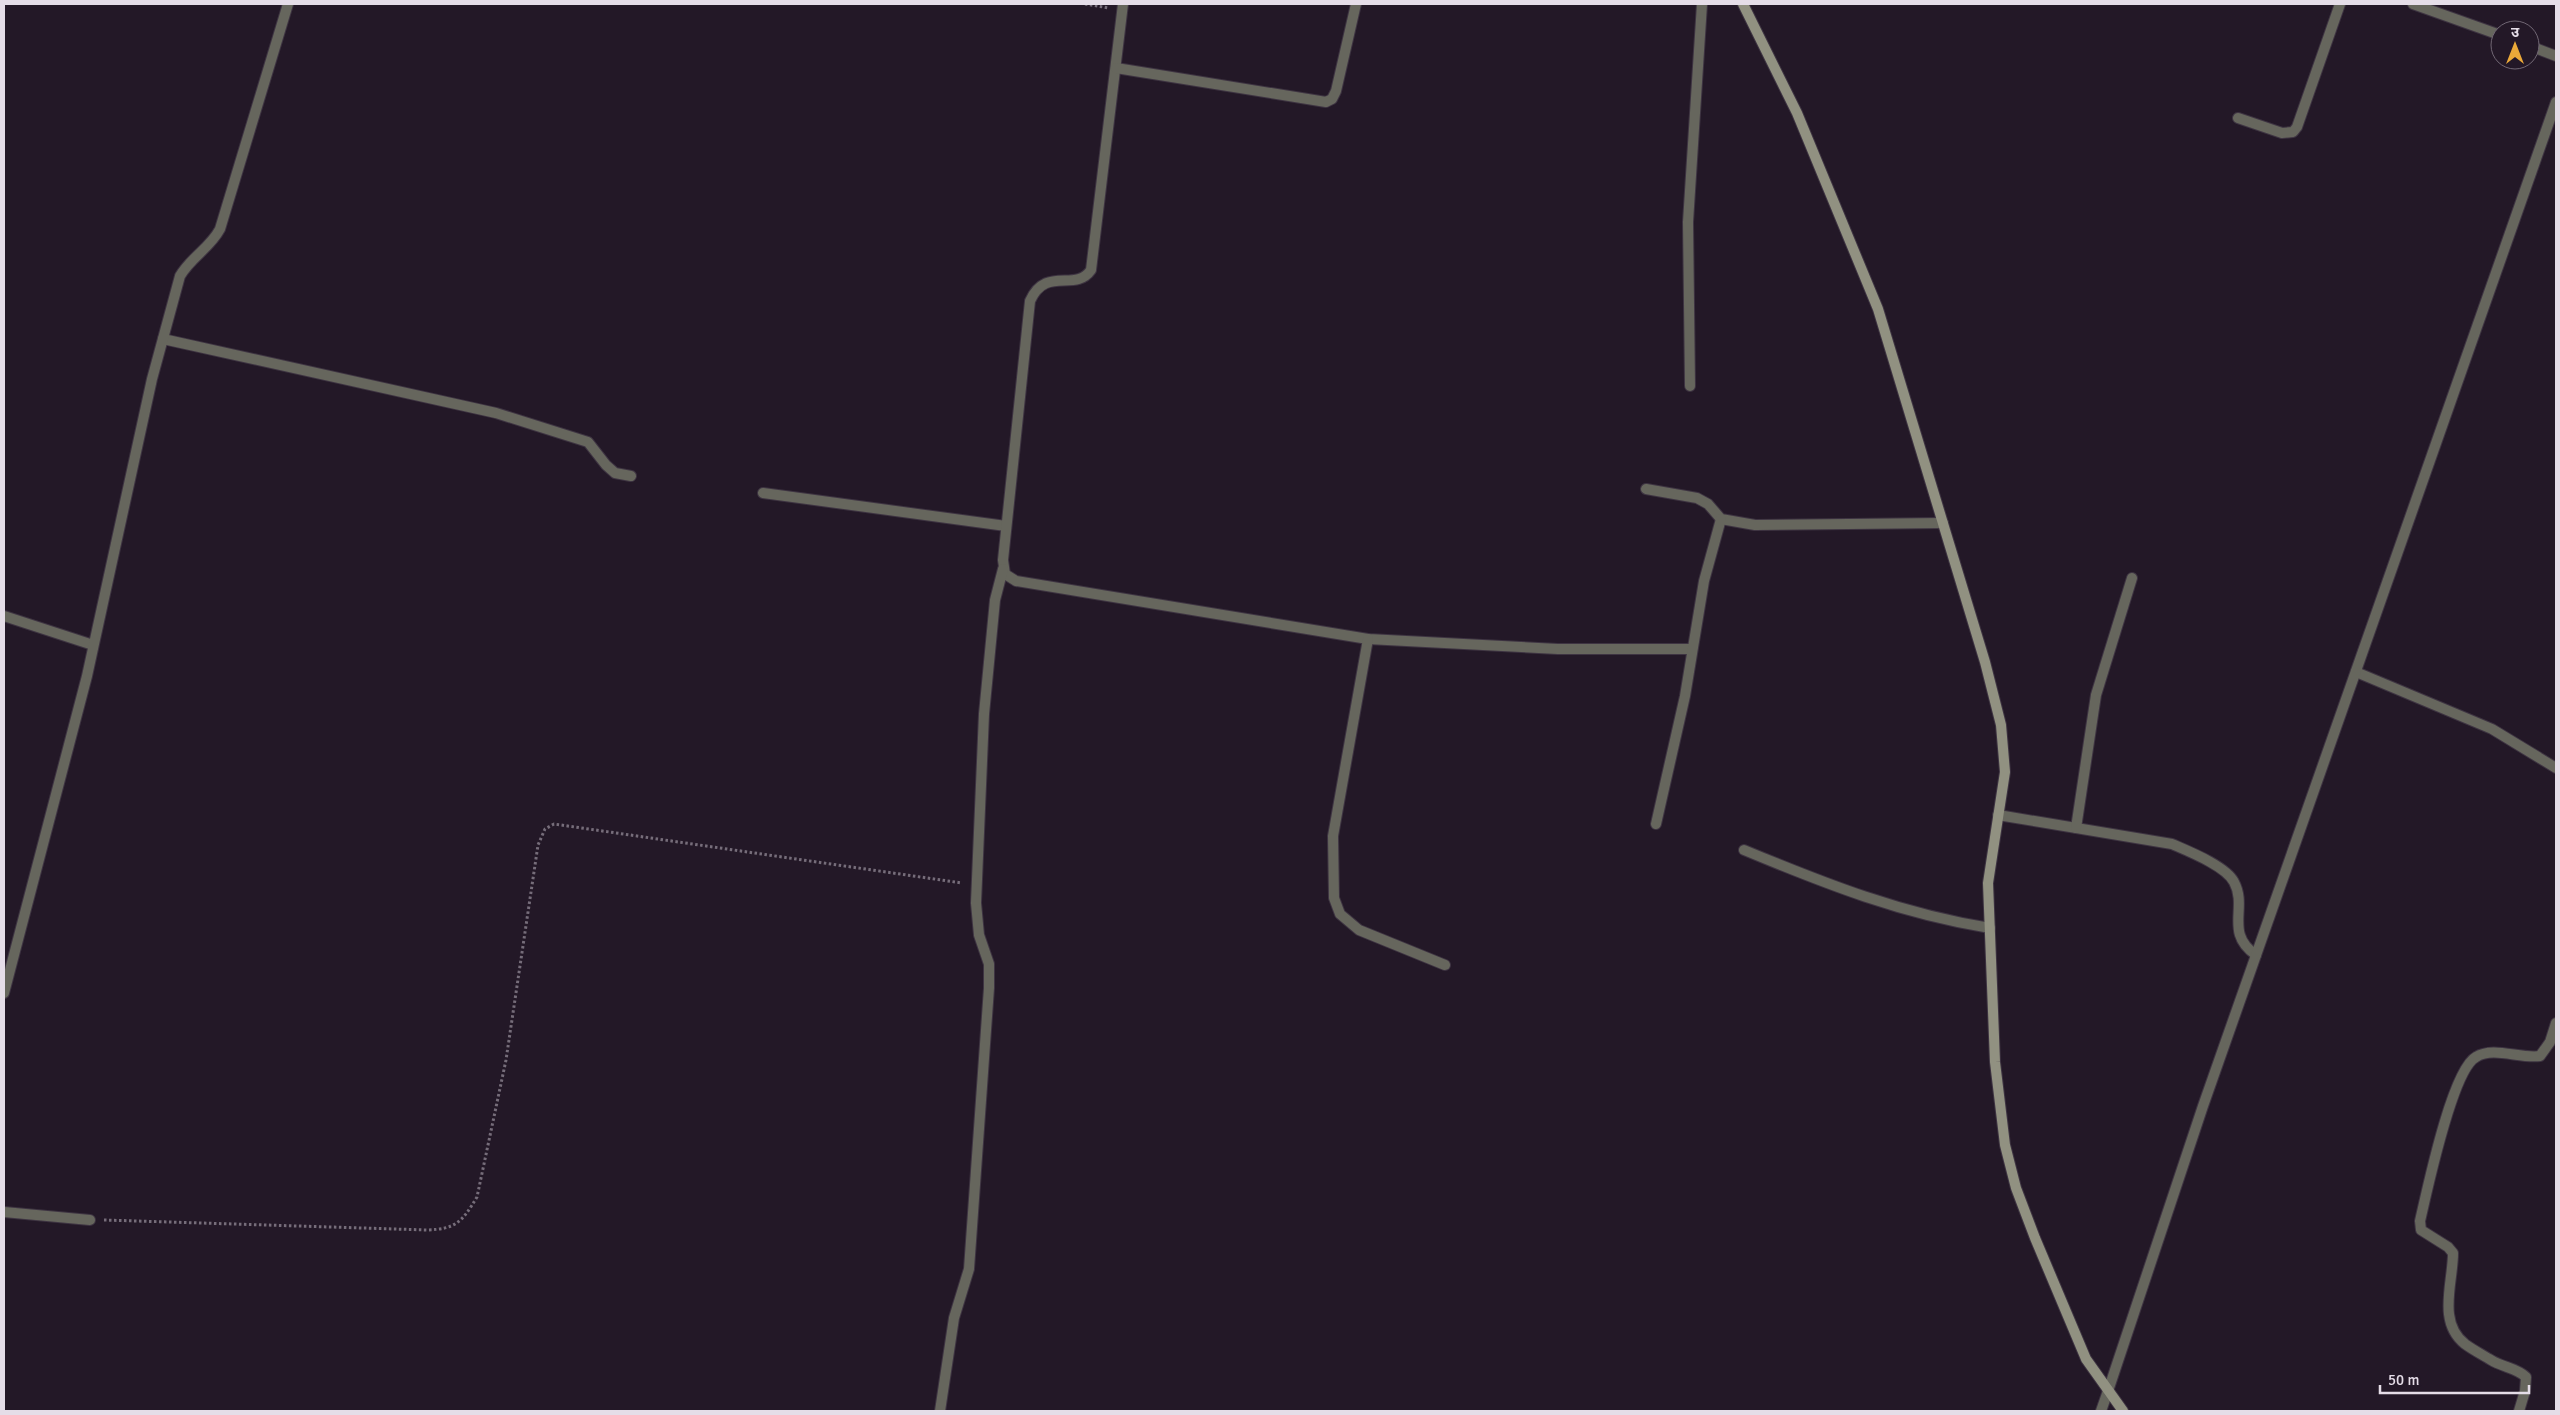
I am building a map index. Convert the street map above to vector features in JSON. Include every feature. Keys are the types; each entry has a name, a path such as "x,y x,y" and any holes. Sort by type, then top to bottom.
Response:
{"street":[{"path":"4,993 43,849 94,645 129,476 180,276 187,265 215,239 220,229 288,4"},
{"path":"1116,68 1326,102 1332,99 1336,91 1356,4"},
{"path":"1690,386 1688,222 1702,4"},
{"path":"1743,4 1797,113 1878,309 1985,662 2001,725 2005,772 1988,883 1995,1062 2005,1145 2035,1238 2086,1360 2123,1411"},
{"path":"2238,118 2282,134 2293,132 2297,127 2340,4"},
{"path":"2413,4 2490,31"},
{"path":"940,1411 954,1318 969,1269 989,988 989,964 977,923 984,714 997,586 1003,569 1030,301 1034,292 1042,284 1080,279 1091,270 1123,7"},
{"path":"2540,50 2556,56"},
{"path":"2101,1411 2256,955 2556,102"},
{"path":"163,339 496,412 588,442 615,473 631,476"},
{"path":"1646,488 1697,498 1708,504 1721,519 1755,525 1943,523"},
{"path":"763,492 1006,526"},
{"path":"1656,824 1685,696 1708,559 1721,519"},
{"path":"1003,569 1010,578 1016,581 1368,639 1558,649 1692,649"},
{"path":"2076,828 2096,695 2132,578"},
{"path":"4,616 94,645"},
{"path":"1368,639 1333,836 1334,898 1340,914 1359,930 1445,965"},
{"path":"2356,672 2492,729 2556,768"},
{"path":"1998,815 2172,844 2226,872 2234,881 2238,895 2239,937 2245,948 2256,955"},
{"path":"1744,850 1834,887 1906,911 1943,921 1990,928"},
{"path":"2519,1411 2525,1391 2526,1377 2521,1372 2495,1362 2464,1343 2451,1327 2448,1312 2453,1253 2448,1247 2420,1230 2420,1221 2446,1114 2469,1062 2486,1053 2540,1056 2550,1042 2556,1023"},
{"path":"4,1212 90,1220"}],"path":[{"path":"1084,4 1123,7"},
{"path":"90,1220 427,1230 455,1226 467,1214 476,1198 506,1060 538,845 545,829 554,824 977,885"}]}
